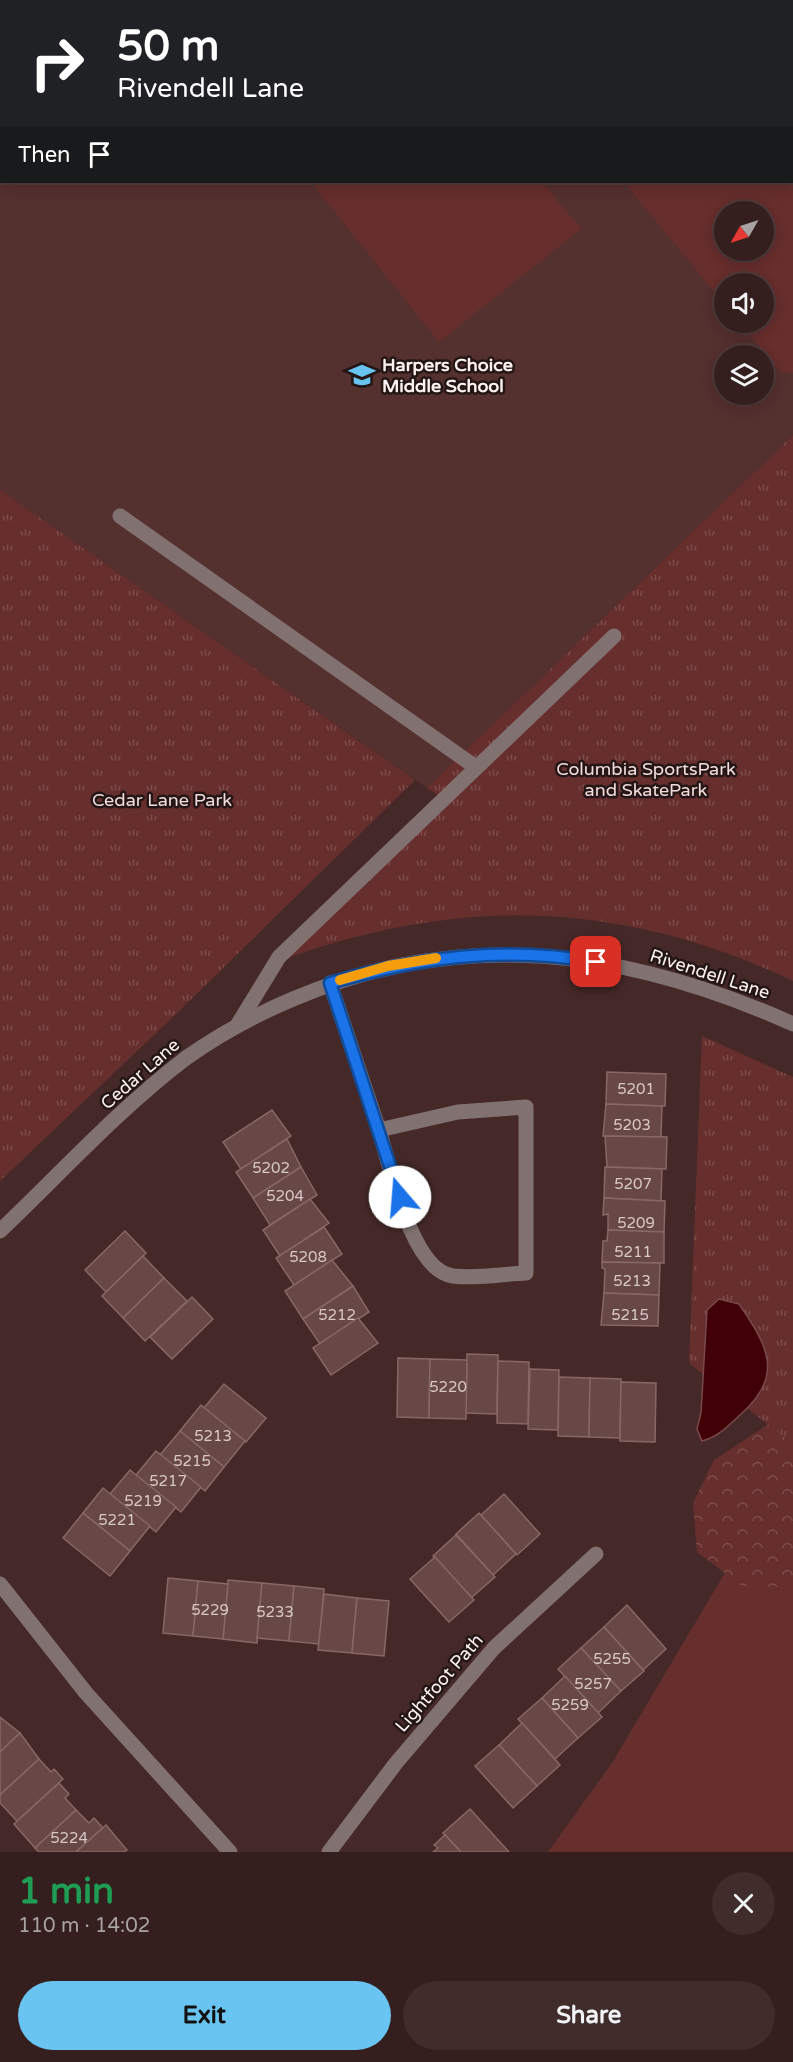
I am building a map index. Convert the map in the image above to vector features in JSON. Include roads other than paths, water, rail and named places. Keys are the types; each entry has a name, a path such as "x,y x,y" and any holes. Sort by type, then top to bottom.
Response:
{"street":[{"path":"120,516 474,766"},
{"path":"238,1024 279,957 474,766 614,636"},
{"name":"Rivendell Lane","path":"330,983 388,966 428,959 516,953 577,959 668,978 746,1003 793,1024"},
{"path":"330,983 414,1241 435,1269 451,1276 526,1274 526,1107 458,1112 379,1130"},
{"name":"Cedar Lane","path":"0,1231 136,1100 186,1059 238,1024 330,983"},
{"name":"Lightfoot Path","path":"329,1852 396,1763 494,1648 596,1554"},
{"path":"0,1584 86,1693 230,1852"}],"place":[{"name":"Harpers Choice Middle School","path":"362,375"}],"park label":[{"name":"Columbia SportsPark and SkatePark","path":"646,779"},
{"name":"Cedar Lane Park","path":"162,800"}]}
